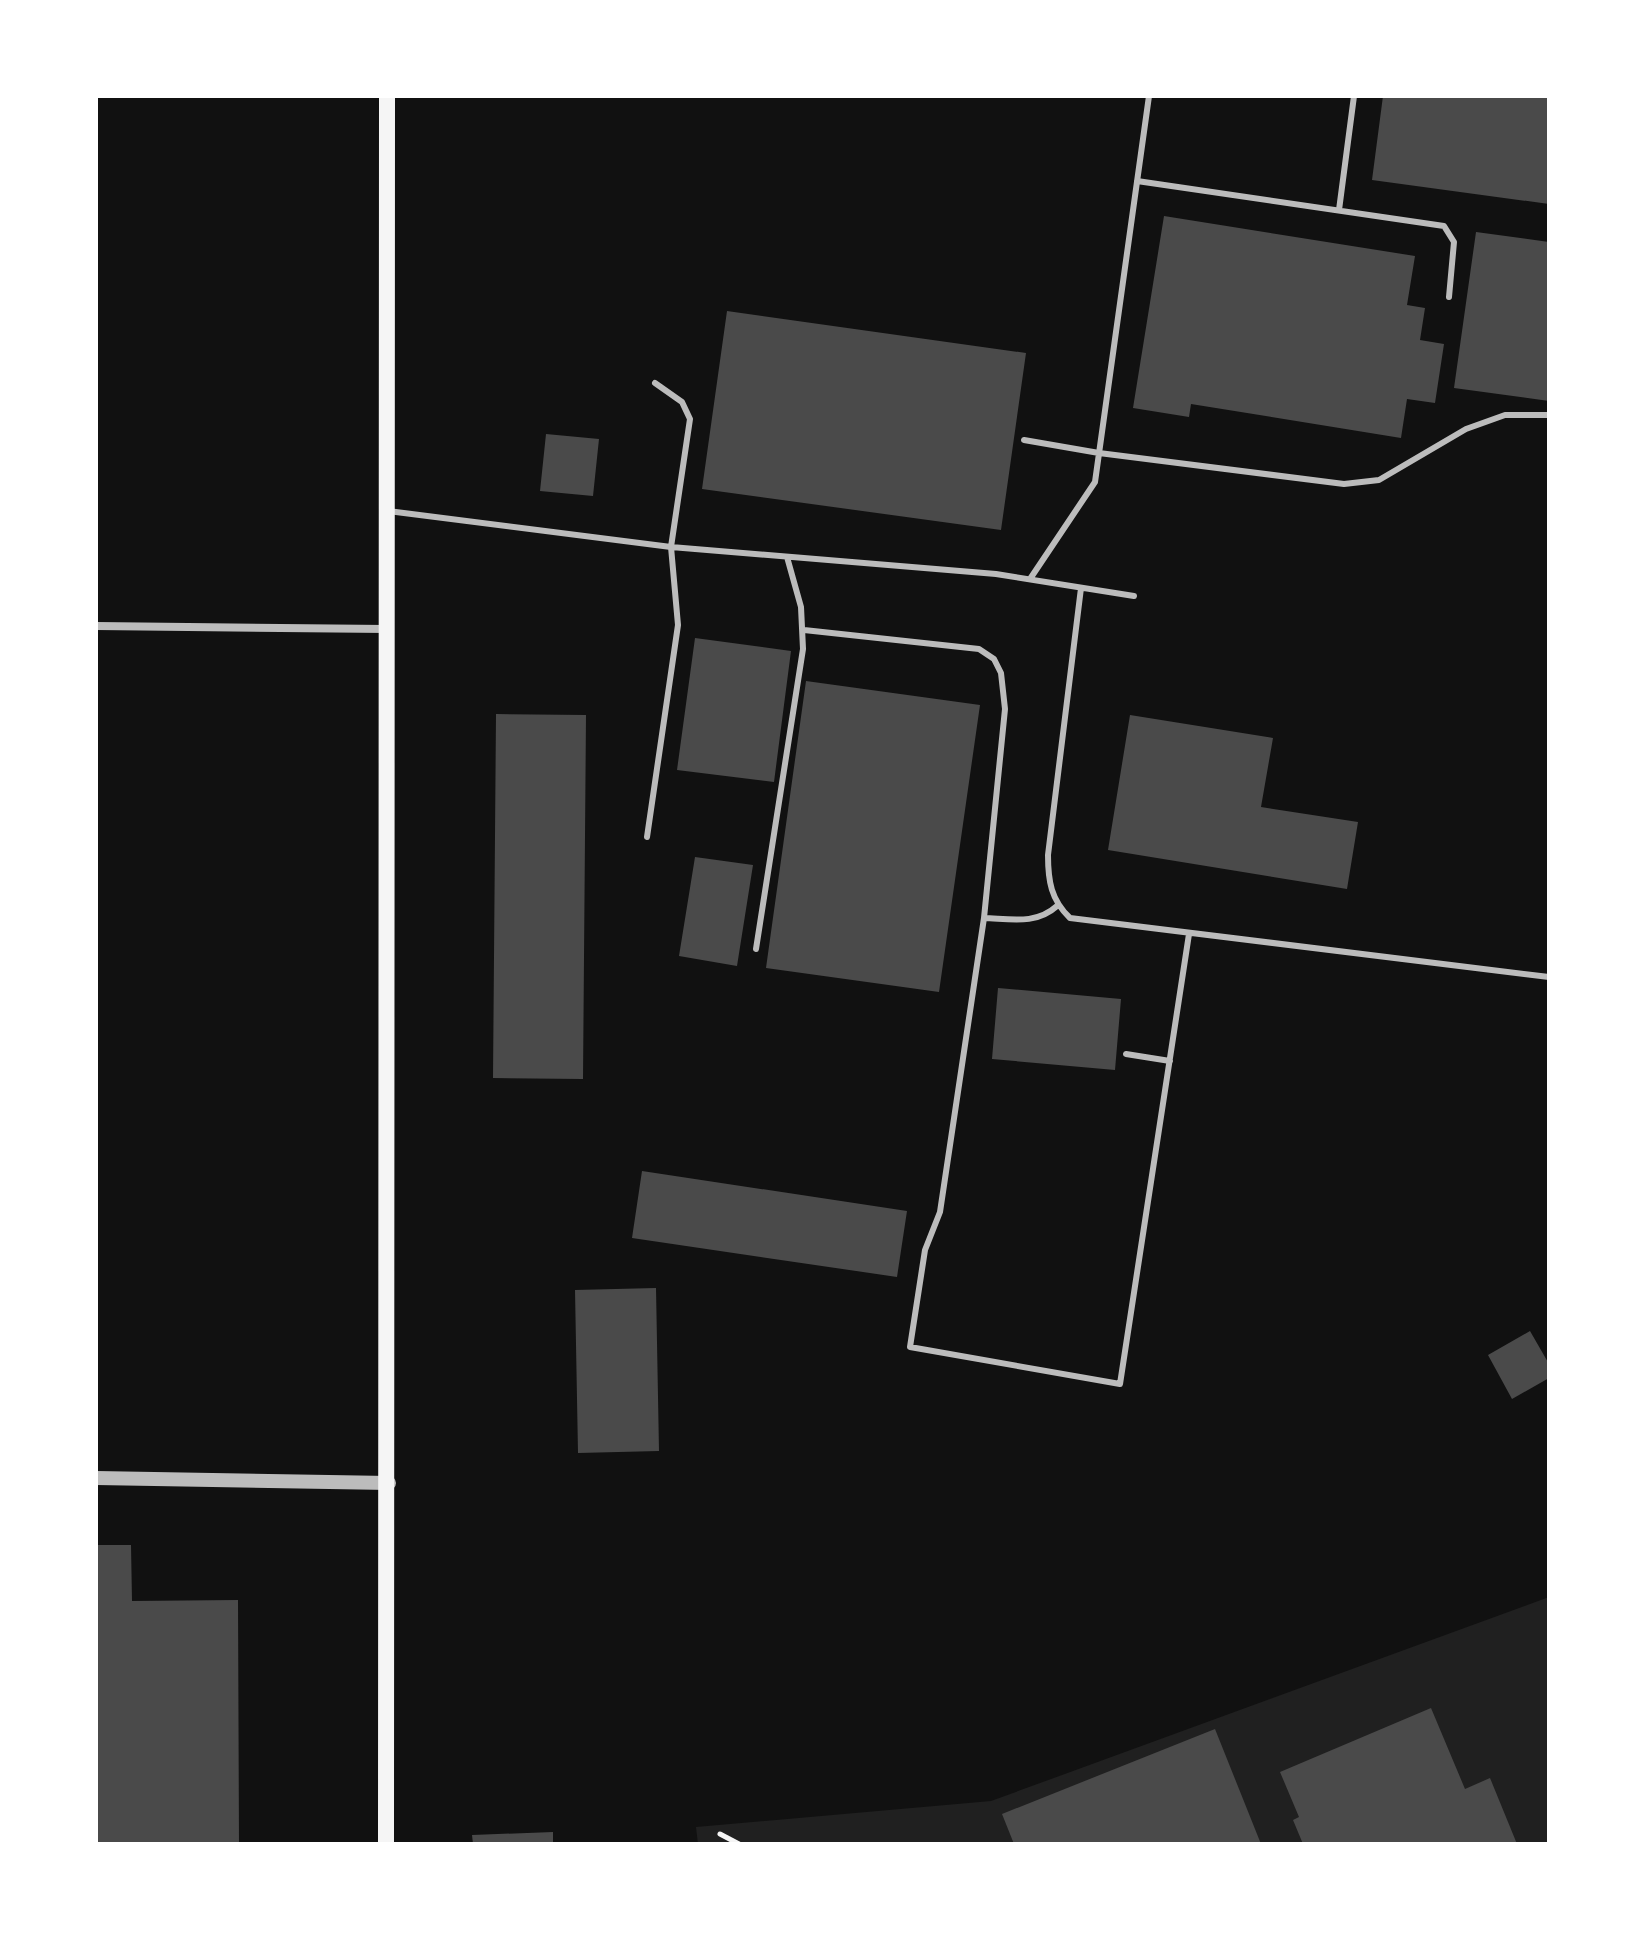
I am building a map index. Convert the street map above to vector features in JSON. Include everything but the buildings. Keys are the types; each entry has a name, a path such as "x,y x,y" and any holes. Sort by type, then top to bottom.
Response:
{"main road":[{"path":"386,1844 389,1483 387,96"}],"street":[{"path":"96,626 388,629"},
{"path":"96,1478 389,1483"}],"lane":[{"path":"1030,579 1095,482 1149,96"},
{"path":"1339,210 1354,96"},
{"path":"1137,181 1444,226 1454,242 1449,297"},
{"path":"647,837 678,625 671,547 690,419 682,402 655,383"},
{"path":"1024,440 1099,453 1344,484 1379,480 1466,429 1505,415 1549,415"},
{"path":"388,511 671,547 996,574 1134,596"},
{"path":"756,949 804,630 787,557"},
{"path":"1081,588 1048,855 1048,881 1057,906 1070,918 1549,977"},
{"path":"804,630 979,649 994,659 1001,673 1005,709 984,918 940,1212 925,1250 910,1347 1120,1384 1189,934"},
{"path":"984,918 1036,919 1045,917 1057,906"},
{"path":"1126,1054 1170,1061"}],"path":[{"path":"720,1834 739,1844"}],"shaded area":[{"path":"1549,1597 1549,1844 698,1844 696,1827 991,1801"}]}
